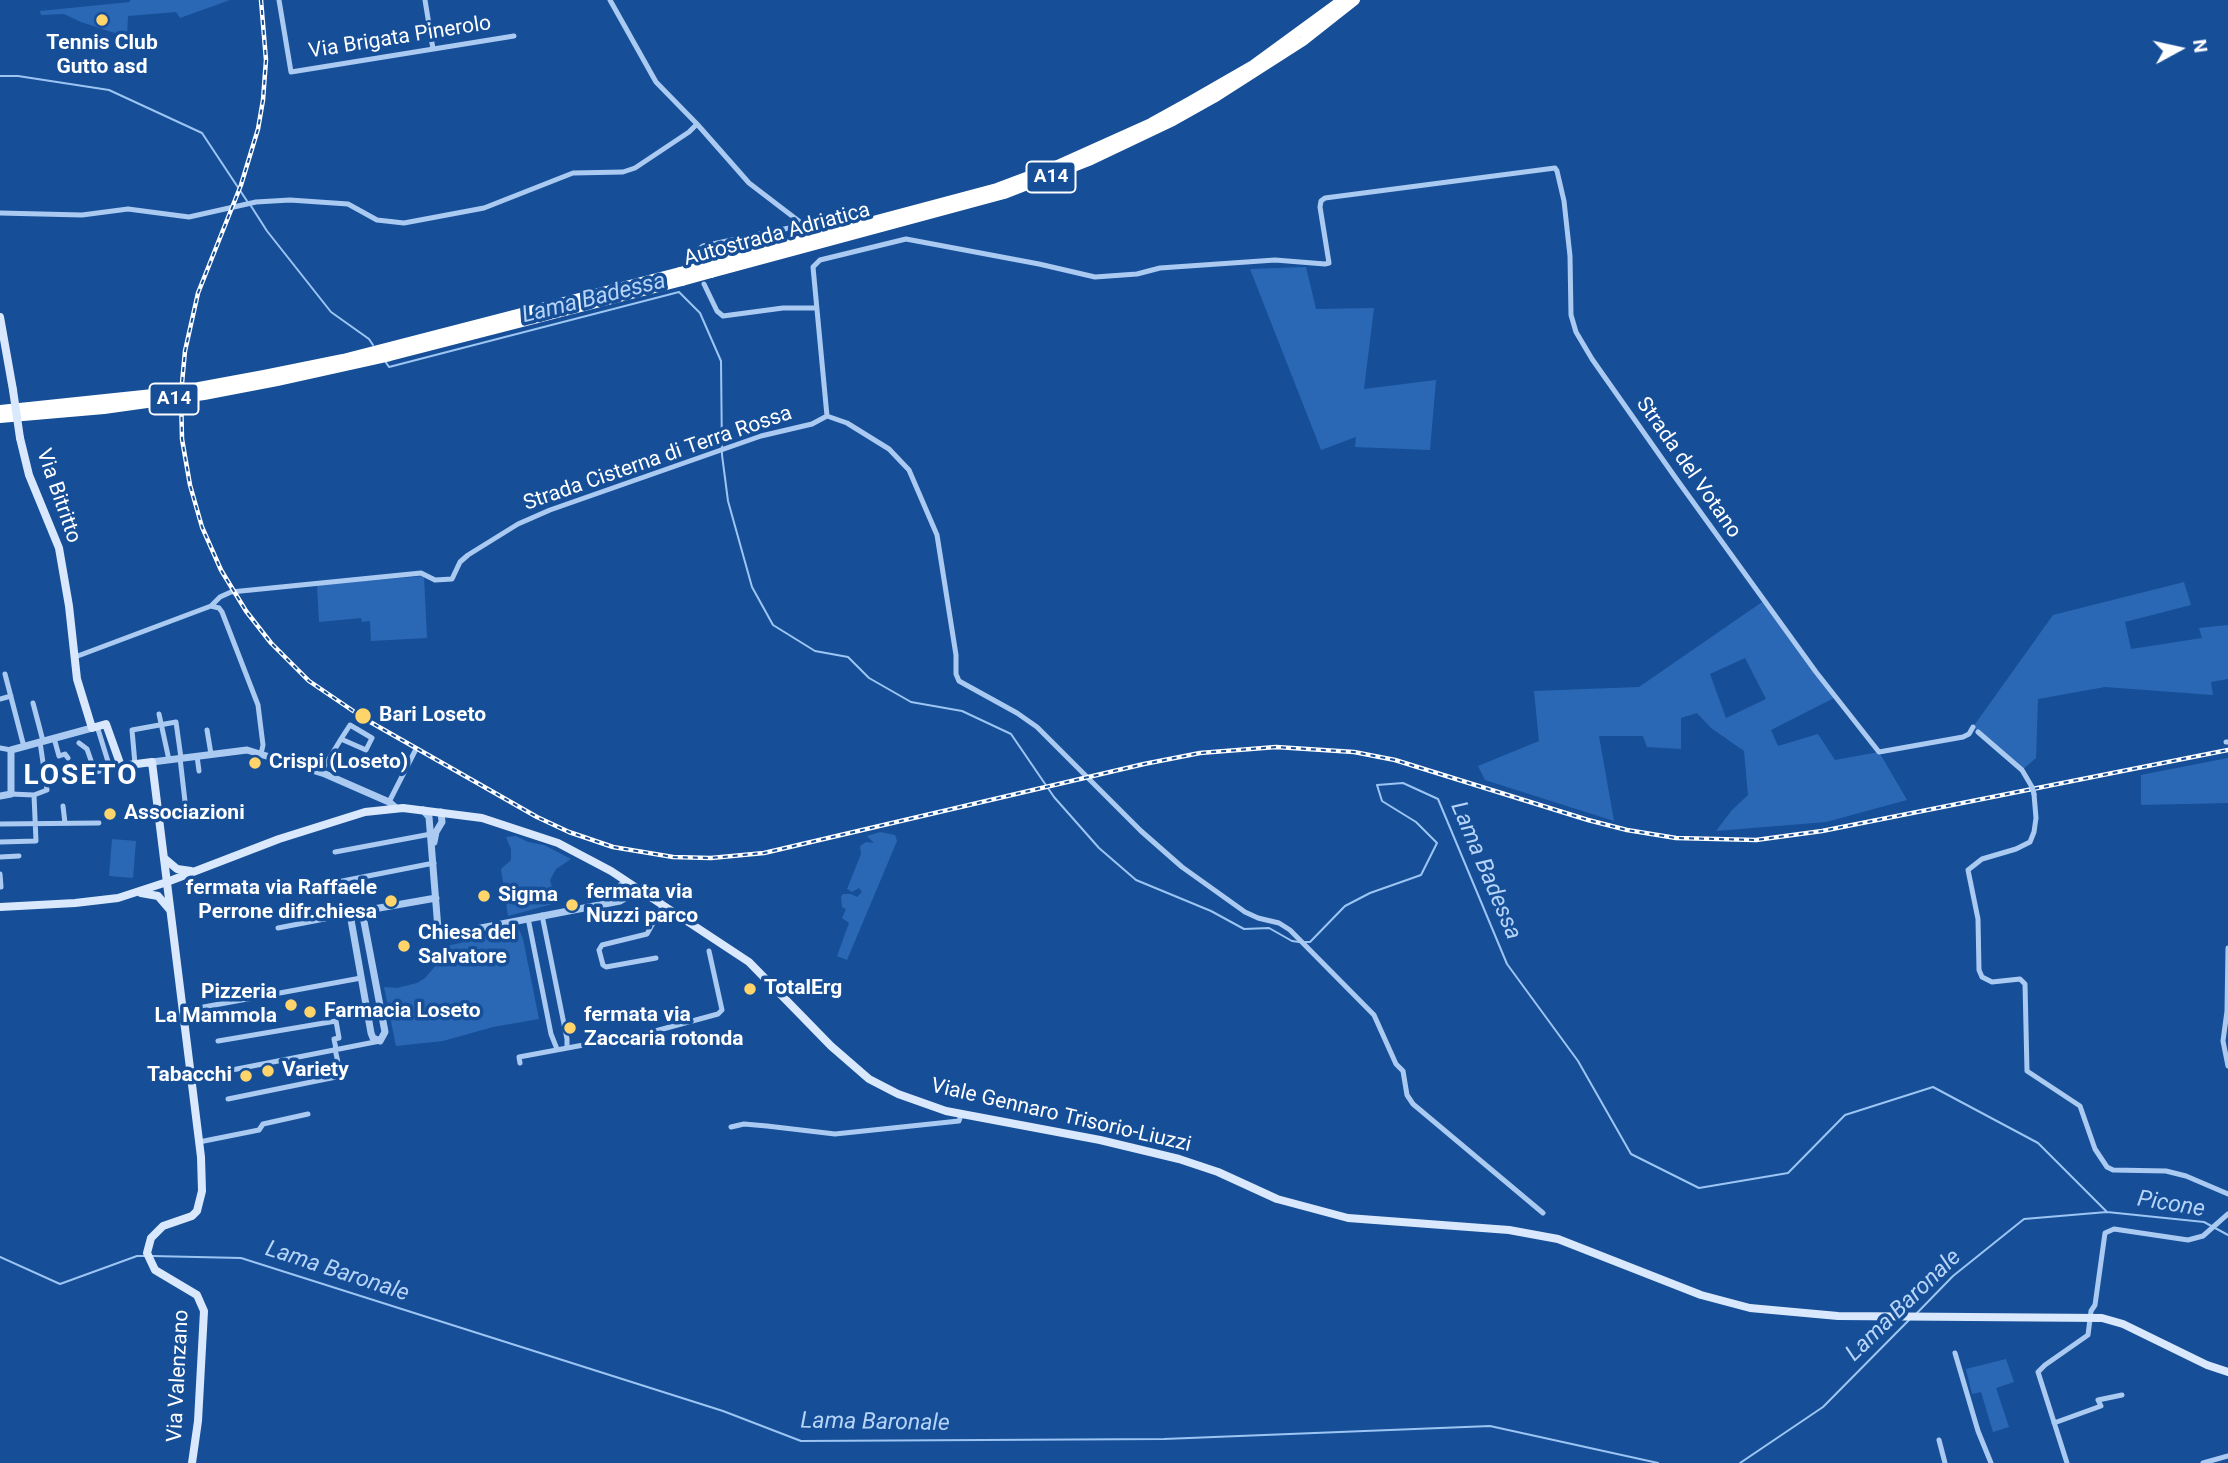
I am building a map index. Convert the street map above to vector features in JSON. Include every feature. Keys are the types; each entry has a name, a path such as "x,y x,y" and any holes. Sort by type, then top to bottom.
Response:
{"highway":[{"name":"Autostrada Adriatica","path":"710,269 997,188 1053,167 1151,123 1200,96 1253,65 1342,0"},
{"name":"Autostrada Adriatica","path":"0,418 191,397 344,363 1004,194 1091,160 1162,127 1285,53 1355,0"},
{"name":"Autostrada Adriatica","path":"0,410 172,392 344,363"}],"main road":[{"name":"Via Bitritto","path":"0,317 20,438 29,475 59,548 77,680 94,727"},
{"path":"94,727 107,724 115,767 152,762"},
{"name":"Via Valenzano","path":"152,762 199,1142 202,1191 200,1206 192,1216 163,1226 151,1238 148,1256 155,1270 197,1295 204,1311 198,1421 192,1463"},
{"name":"Viale Gennaro Trisorio-Liuzzi","path":"0,907 75,903 138,893 341,818 365,812 396,808 442,811 496,821 565,847 611,871 749,962 831,1046 869,1079 898,1094 961,1115 1100,1140 1179,1159 1218,1172 1277,1199 1348,1218 1509,1230 1550,1237 1577,1245 1701,1295 1750,1308 1807,1315 2091,1317 2123,1324 2228,1373"},
{"path":"164,858 177,869 198,870"},
{"path":"138,893 159,880 164,858"},
{"path":"170,910 171,890 175,884 198,870"},
{"path":"138,893 158,896 170,910"}],"street":[{"name":"Via Brigata Pinerolo","path":"279,0 291,72 514,36"},
{"path":"425,0 433,49"},
{"path":"610,0 656,82 750,183 800,219 794,227 703,246 696,251 697,257"},
{"path":"0,213 82,215 128,209 190,217 256,202 290,200 348,205 381,221 404,223 484,208 573,173 624,172 635,168 697,124"},
{"name":"Strada del Votano","path":"816,308 814,263 899,239 937,243 1095,277 1137,274 1160,268 1275,260 1325,264 1329,262 1320,207 1325,198 1555,168 1564,201 1570,256 1572,315 1576,332 1713,531 1816,672 1879,752 1963,737 1969,734 1973,727"},
{"path":"704,284 717,311 723,316 783,308 816,308 827,416 847,423 889,449 909,470 937,535 959,681 1037,727 1141,831 1182,867 1245,912 1279,923 1290,930 1374,1015 1396,1064 1403,1071 1408,1095 1413,1104 1543,1213"},
{"name":"Strada Cisterna di Terra Rossa","path":"75,657 211,606 223,595 245,590 421,573 435,580 452,579 460,562 468,555 518,524 550,510 761,436 812,424 827,416"},
{"path":"211,606 222,612 258,705 263,745 261,754"},
{"path":"5,674 24,747"},
{"path":"0,699 11,696"},
{"path":"0,796 34,794 47,790 42,742 33,703"},
{"path":"159,714 169,760"},
{"path":"135,764 132,730 176,722 186,810"},
{"path":"321,772 341,739 350,726 372,738 366,750 341,739"},
{"path":"0,748 11,750 94,727"},
{"path":"207,730 211,754"},
{"path":"354,744 360,732"},
{"path":"1978,732 2022,770 2034,794 2036,818 2029,842 2016,849 1982,859 1968,870 1978,919 1979,970 1986,980 2023,981 2027,1071 2080,1106 2095,1149 2107,1167 2113,1170 2166,1171 2186,1176 2228,1194"},
{"path":"54,738 59,756 65,754 68,758"},
{"path":"79,743 87,749 95,772"},
{"path":"11,750 11,794"},
{"path":"152,762 247,750 321,772 396,808"},
{"path":"388,802 415,751"},
{"path":"197,756 199,771"},
{"path":"84,775 115,767"},
{"path":"0,842 36,841 34,794"},
{"path":"63,806 65,823"},
{"path":"422,810 429,815 430,820 441,933 451,935 602,902 620,901 635,892 642,892"},
{"path":"34,811 44,811"},
{"path":"430,820 442,811 442,822 436,832 433,846"},
{"path":"442,822 459,814"},
{"path":"0,824 99,823"},
{"path":"335,852 431,834"},
{"path":"0,857 19,856"},
{"path":"317,886 434,863"},
{"path":"611,871 615,892"},
{"path":"0,874 1,887"},
{"path":"602,902 621,884 627,882"},
{"path":"620,901 627,882"},
{"path":"278,928 436,898"},
{"path":"656,958 607,967 603,965 599,950 602,945 647,934 663,905"},
{"path":"362,911 385,1032 380,1041"},
{"path":"349,914 372,1035 380,1041"},
{"path":"542,915 567,1039 566,1047"},
{"path":"528,918 551,1034 557,1049"},
{"path":"2228,948 2227,1011 2223,1041 2228,1066"},
{"path":"520,1063 519,1057 648,1033 719,1014 722,1010 709,951"},
{"path":"182,1011 361,978"},
{"path":"218,1041 336,1021 339,1038 334,1040 341,1076 228,1099"},
{"path":"191,1078 380,1041"},
{"path":"199,1142 258,1130 263,1124 308,1114"},
{"path":"731,1127 744,1124 835,1134 958,1121 961,1115"},
{"path":"2067,1463 2038,1372 2088,1335 2105,1233 2109,1230 2188,1240 2203,1236 2228,1214"},
{"path":"1955,1353 1978,1431 1991,1463"},
{"path":"2054,1423 2101,1406 2098,1400 2122,1395"},
{"path":"1940,1440 1945,1463"},
{"path":"2203,1463 2228,1456"}],"shaded area":[{"name":"Tennis Club Gutto asd","path":"130,0 230,0 180,18 176,12 128,16 127,37 64,14 41,15 40,11"},
{"path":"1306,267 1316,309 1374,308 1364,389 1436,380 1430,450 1355,447 1356,437 1321,450 1250,269"},
{"path":"424,576 427,638 371,641 370,621 362,622 361,618 319,622 317,585"},
{"path":"2184,582 2191,605 2125,622 2131,649 2202,638 2199,628 2228,625 2228,679 2211,682 2213,695 2105,687 2038,699 2036,758 2022,770 1973,727 2053,615"},
{"path":"1765,600 1836,697 1771,730 1778,746 1818,734 1835,760 1879,752 1907,800 1826,822 1716,831 1748,795 1744,751 1711,728 1697,713 1681,718 1681,749 1647,747 1643,736 1599,736 1614,821 1485,780 1478,766 1539,741 1534,691 1639,687","holes":["1745,658 1766,699 1726,718 1710,674"]},
{"path":"2228,758 2228,803 2141,805 2141,775"},
{"path":"880,832 895,835 897,841 847,960 837,956 849,923 842,918 846,909 842,907 841,897 843,894 851,894 857,897 862,892 859,888 852,892 847,889 861,854 860,846 866,842 874,843 867,836"},
{"path":"516,836 544,845 571,859 556,869 550,880 556,903 508,916 501,869 511,860 511,849 506,837"},
{"path":"112,839 136,841 133,878 109,876"},
{"path":"518,927 523,939 539,1019 493,1027 443,1041 396,1046 384,987 397,988 425,978 437,964 439,950 447,946 469,941 471,936"},
{"path":"2006,1359 2014,1382 1996,1388 2009,1427 1993,1432 1981,1392 1972,1394 1966,1369"}],"waterway":[{"name":"Lama Badessa","path":"0,76 18,76 109,90 202,133 247,201"},
{"name":"Lama Badessa","path":"251,206 267,231 331,312 369,339 373,345"},
{"name":"Lama Badessa","path":"385,361 389,367 679,292 700,313 721,361 722,455 728,501 752,587 773,625 815,651 848,657 869,678 911,702 962,711 1011,734 1054,797 1099,848 1136,880 1211,911 1244,929 1269,928 1299,942"},
{"name":"Lama Badessa","path":"1305,942 1310,942 1345,906 1370,893 1421,875 1437,843 1416,822 1382,801 1377,785 1403,783 1438,799 1507,964 1578,1061 1631,1154 1699,1188 1788,1173 1845,1115 1933,1087 2038,1143 2107,1212"},
{"name":"Lama Baronale","path":"1916,1314 1953,1276 2024,1219 2107,1212 2204,1222 2228,1235"},
{"name":"Lama Baronale","path":"0,1257 60,1284 137,1256 146,1256"},
{"name":"Lama Baronale","path":"152,1256 241,1258 723,1411 801,1441 1164,1439 1490,1426 1658,1463"},
{"name":"Lama Baronale","path":"1740,1463 1823,1407 1909,1320"}],"railway":[{"path":"261,0 266,60 258,129 241,185 198,293 185,351 181,394 182,439 190,485 202,527 221,570 246,611 271,643 309,681 365,719 537,817 569,832 613,847 673,857 711,858 764,853 1144,764 1200,753 1276,747 1354,752 1395,760 1627,830 1676,838 1756,840 1822,831 2228,750"}],"place":[{"name":"Tennis Club Gutto asd","path":"102,20"},
{"name":"Bari Loseto","path":"363,716"},
{"name":"Crispi (Loseto)","path":"255,763"},
{"name":"Associazioni","path":"110,814"},
{"name":"Sigma","path":"484,896"},
{"name":"fermata via Raffaele Perrone difr.chiesa","path":"391,901"},
{"name":"fermata via Nuzzi parco","path":"572,905"},
{"name":"Chiesa del Salvatore","path":"404,946"},
{"name":"TotalErg","path":"750,989"},
{"name":"Pizzeria La Mammola","path":"291,1005"},
{"name":"Farmacia Loseto","path":"310,1012"},
{"name":"fermata via Zaccaria rotonda","path":"570,1028"},
{"name":"Variety","path":"268,1071"},
{"name":"Tabacchi","path":"246,1076"}],"district":[{"name":"LOSETO","path":"81,777"}],"water label":[{"name":"Picone","path":"2171,1205"}]}
